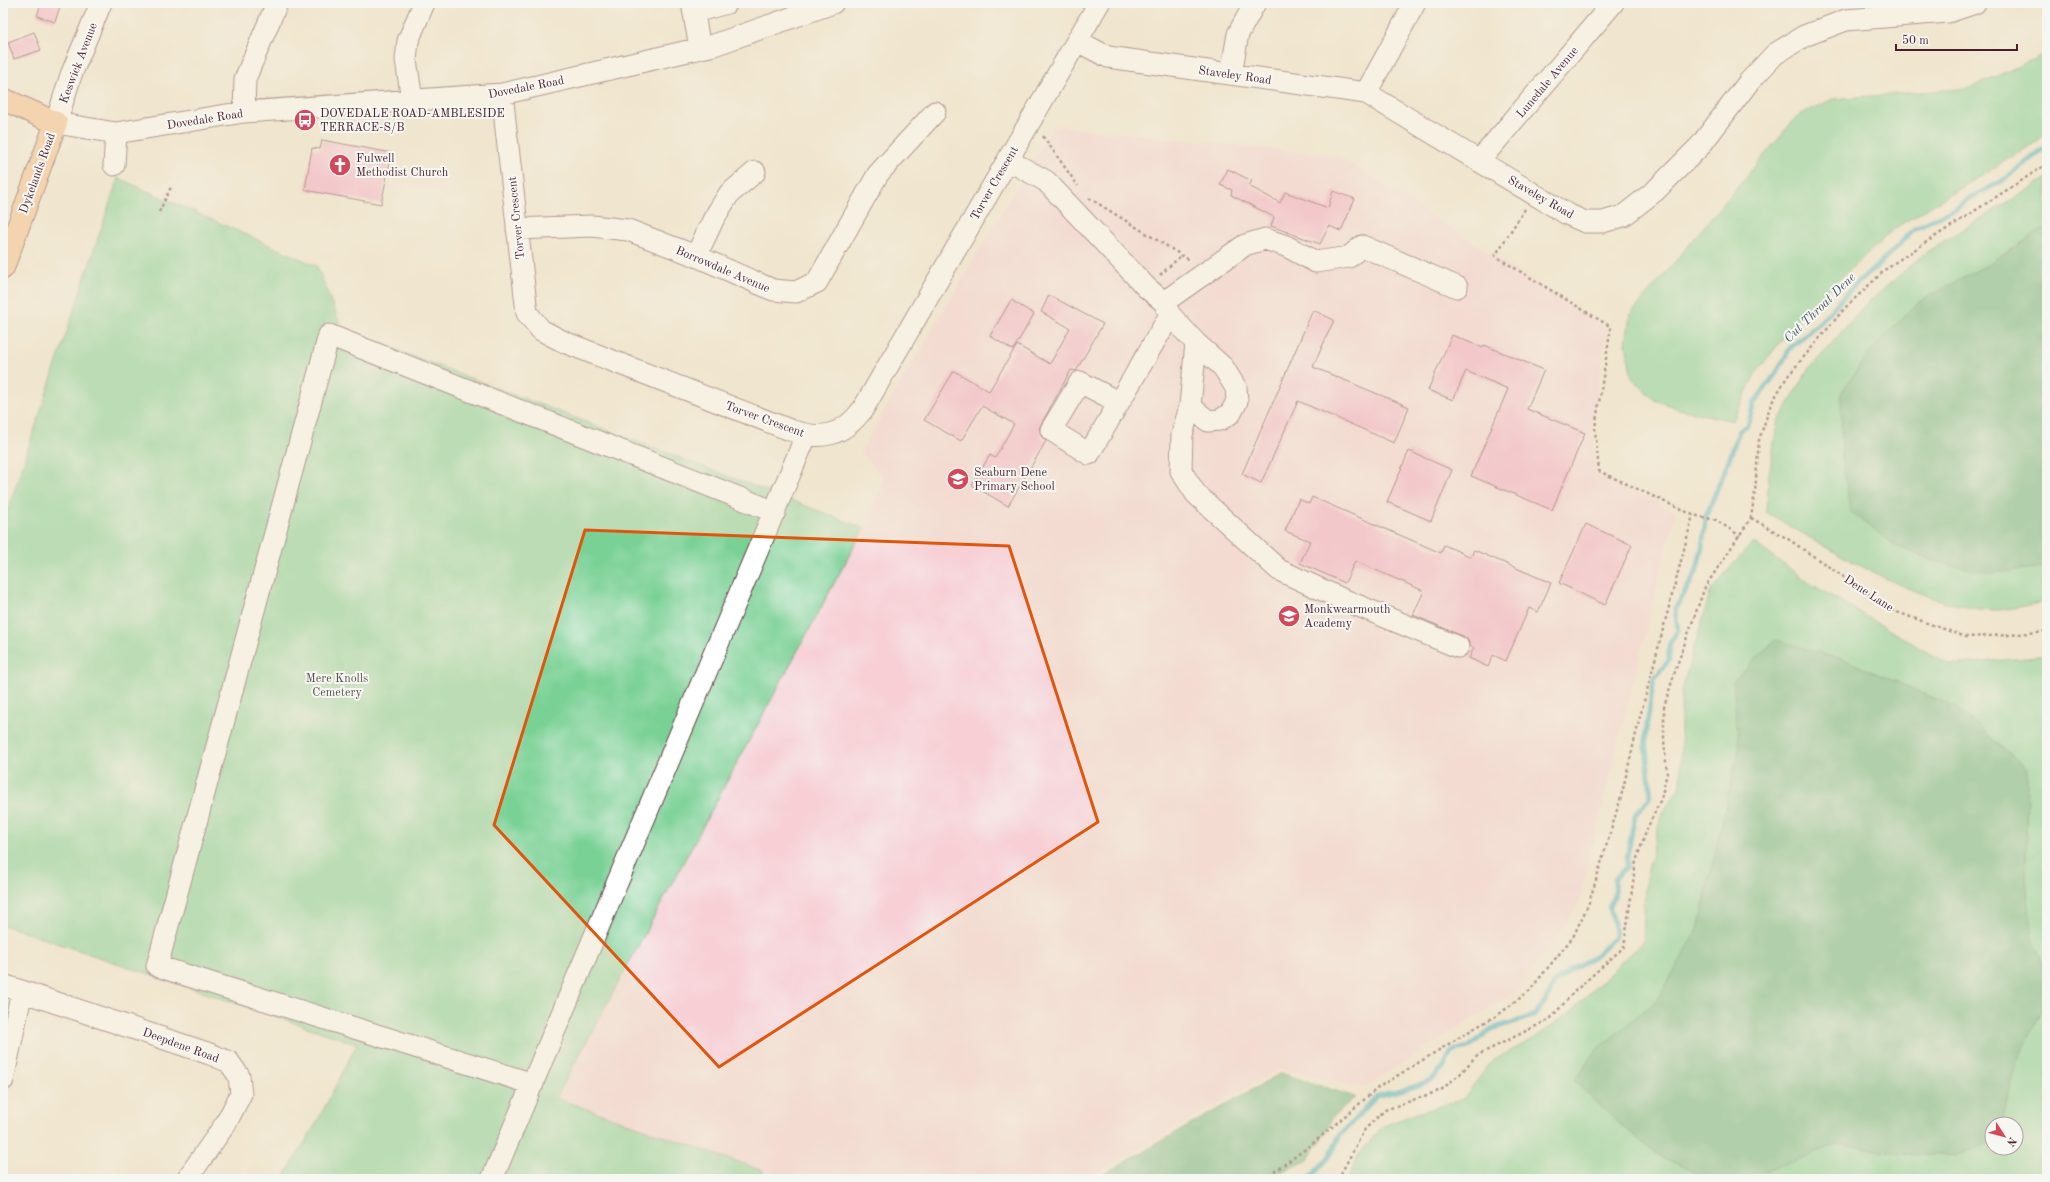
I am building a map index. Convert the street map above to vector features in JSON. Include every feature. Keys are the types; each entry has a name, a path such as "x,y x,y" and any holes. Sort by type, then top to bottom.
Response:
{"main road":[{"path":"3,99 56,123"},
{"name":"Dykelands Road","path":"3,268 8,240 56,123"}],"street":[{"name":"Keswick Avenue","path":"56,123 71,75 101,3"},
{"path":"244,112 245,79 277,3"},
{"path":"412,100 406,60 408,41 424,3"},
{"path":"700,48 693,7 728,3"},
{"name":"Dovedale Road","path":"56,123 116,133 244,112 502,94 700,48 833,3"},
{"name":"Torver Crescent","path":"502,94 527,313 541,330 564,342 806,436 825,436 835,433 853,422 863,409 1099,3"},
{"path":"1231,74 1238,34 1255,3"},
{"path":"1366,93 1415,3"},
{"name":"Lunedale Avenue","path":"1480,160 1613,3"},
{"name":"Staveley Road","path":"1077,41 1108,57 1366,93 1480,160 1534,196 1585,222 1603,222 1623,216 1655,191 1700,146 1748,83 1775,54 1804,36 1846,20 1948,12 1976,3"},
{"name":"Borrowdale Avenue","path":"517,229 592,226 628,230 696,256 773,290 796,292 817,282 878,174 935,112"},
{"path":"114,165 116,133"},
{"path":"1008,160 1046,181 1167,309 1196,343 1223,367 1236,388 1237,401 1231,413 1220,420 1208,421 1190,406"},
{"path":"696,256 714,218 730,194 755,172"},
{"path":"1118,402 1167,309 1245,245 1265,239 1286,246 1316,262 1349,257 1362,246 1456,287"},
{"path":"533,1084 157,966 329,335 775,512"},
{"path":"1196,343 1190,406 1182,435 1181,471 1196,494 1279,570 1342,599 1458,646"},
{"path":"492,1179 806,436"},
{"path":"3,1080 13,988"},
{"name":"Deepdene Road","path":"13,988 210,1054 229,1062 239,1076 241,1094 226,1123 187,1179"}],"path":[{"path":"1031,119 1080,190"},
{"path":"1338,1179 1365,1129 1385,1110 1441,1090 1460,1074 1476,1056 1550,1019 1575,991 1624,947 1636,861 1647,829 1661,800 1667,773 1664,742 1664,707 1677,665 1705,587 1751,518 1756,492 1759,440 1771,404 1787,377 1845,308 1888,267 2047,164"},
{"path":"159,212 172,185"},
{"path":"1085,196 1196,264"},
{"path":"1534,196 1495,256 1611,327 1595,428 1599,471 1693,515 1716,520 1740,536"},
{"path":"1147,288 1182,255"},
{"path":"1264,1179 1311,1145 1379,1087 1498,1015 1529,991 1573,937 1589,903 1620,797 1693,515"},
{"name":"Dene Lane","path":"1751,518 1788,539 1894,611 1966,637 2010,635 2047,631"}],"highlighted area":[{"path":"585,530 1009,546 1098,822 719,1067 494,825"}],"shaded area":[{"name":"Monkwearmouth Academy","path":"1053,126 1339,156 1607,329 1592,427 1595,474 1676,511 1577,908 1520,989 1363,1088 1279,1069 1086,1179 787,1179 556,1098 864,528 884,478 860,452"}],"green space":[{"path":"2047,53 2047,131 2038,141 1895,228 1804,312 1755,374 1733,421 1682,410 1654,400 1632,378 1626,344 1630,315 1797,116 1833,99 1970,88"},
{"name":"Mere Knolls Cemetery","path":"118,178 317,266 342,329 864,528 556,1098 764,1171 761,1179 283,1179 317,1122 357,1044 3,925 3,524"},
{"path":"2047,178 2047,602 1990,610 1963,606 1934,598 1904,587 1845,558 1766,512 1769,475 1777,424 1806,373 1864,306 1926,252"},
{"path":"2047,227 2047,567 1993,573 1944,564 1896,546 1850,512 1842,456 1841,393 1868,354 1918,302 1985,266"},
{"path":"1753,542 1808,582 1949,665 2047,656 2047,1179 1348,1179 1359,1154 1383,1126 1417,1113 1463,1099 1492,1061 1533,1039 1568,1014 1643,941 1645,882 1661,816 1681,784 1681,693 1711,590"},
{"path":"1775,640 1843,659 1957,708 2027,769 2026,876 2032,940 2047,970 2047,1000 2016,1064 2005,1116 1984,1116 1984,1145 1956,1156 1903,1153 1840,1144 1775,1168 1732,1179 1708,1179 1658,1155 1614,1119 1574,1080 1593,1053 1658,999 1698,929 1739,747 1733,681"},
{"path":"1281,1073 1355,1097 1332,1118 1324,1135 1307,1161 1287,1169 1272,1179 1095,1179"}],"building":[{"path":"41,3 61,3 55,22 37,16"},
{"path":"34,32 41,50 14,59 8,42"},
{"path":"322,140 392,153 381,204 305,190 312,148 320,149"},
{"path":"1228,169 1252,181 1249,186 1280,203 1285,192 1328,208 1333,191 1355,199 1341,231 1329,226 1320,244 1271,226 1274,217 1231,195 1232,190 1220,185"},
{"path":"1049,295 1103,324 1076,371 1071,370 1039,428 1041,436 1046,441 1008,506 972,485 990,455 995,458 1014,424 982,406 961,441 924,420 954,371 989,391 1017,345 1050,364 1070,328 1041,312"},
{"path":"1011,300 1034,314 1013,350 990,336"},
{"path":"1313,310 1334,320 1313,367 1409,407 1394,443 1298,401 1261,483 1242,474"},
{"path":"1452,335 1483,348 1484,345 1544,370 1527,409 1585,433 1552,510 1471,476 1508,389 1466,371 1453,400 1428,390"},
{"path":"1409,451 1452,470 1431,521 1387,502"},
{"path":"1312,497 1441,553 1444,545 1471,557 1474,550 1551,583 1538,612 1529,608 1506,661 1493,655 1488,667 1469,658 1474,648 1470,646 1468,640 1463,636 1413,615 1424,591 1355,561 1345,583 1300,563 1310,541 1285,531 1299,499 1309,504"},
{"path":"1586,524 1632,545 1605,605 1559,583"}],"waterway":[{"name":"Cut Throat Dene","path":"1309,1179 1329,1157 1341,1134 1377,1096 1413,1087 1431,1080 1443,1068 1452,1051 1469,1047 1491,1029 1534,1016 1546,1001 1554,983 1571,969 1594,957 1615,937 1614,922 1609,906 1614,895 1615,878 1627,866 1627,858 1635,815 1651,796 1645,737 1654,679 1669,660 1669,645 1678,630 1675,609 1696,573 1702,548 1706,516 1739,431 1748,425 1754,403 1777,372 1790,348 1820,322 1856,284 1885,259 1915,228 1955,209 1968,199 2002,181 2047,146"}],"place":[{"name":"DOVEDALE ROAD-AMBLESIDE TERRACE-S/B","path":"305,120"},
{"name":"Fulwell Methodist Church","path":"340,165"},
{"name":"Seaburn Dene Primary School","path":"958,479"},
{"name":"Monkwearmouth Academy","path":"1289,616"}]}
